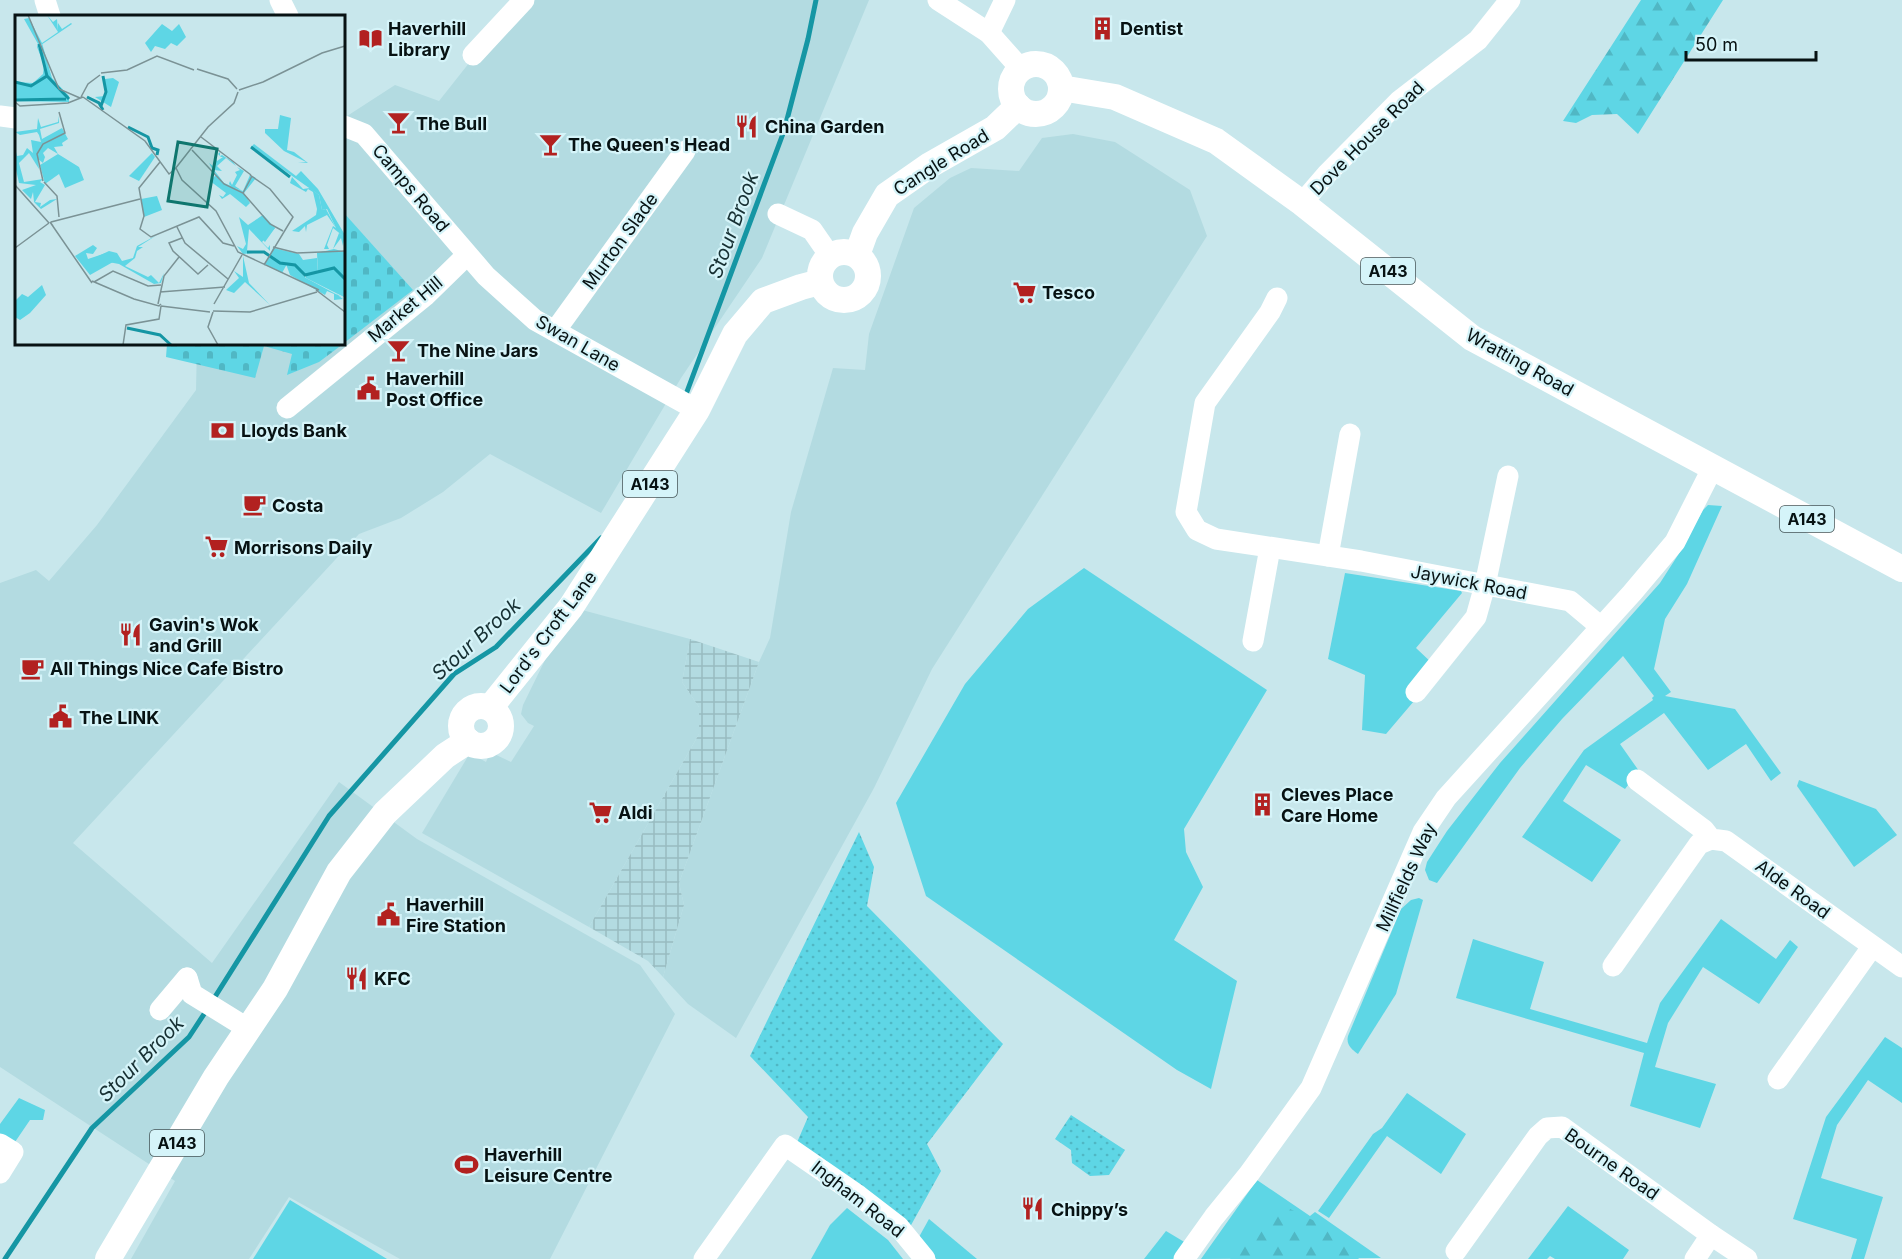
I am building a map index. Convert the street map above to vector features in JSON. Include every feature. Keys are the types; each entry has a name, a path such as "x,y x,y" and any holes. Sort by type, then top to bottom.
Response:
{"main road":[{"path":"1040,64 1048,67 1059,79 1061,88 1059,97 1048,111 1036,114 1027,112 1013,99 1011,87 1021,69 1029,65 1040,64"},
{"name":"Wratting Road","path":"1061,88 1115,98 1216,141 1302,203 1472,338 1902,569"},
{"name":"Cangle Road","path":"857,255 865,233 887,195 930,165 995,128 1018,106"},
{"path":"844,251 857,255 863,261 868,273 868,282 862,293 846,300 832,297 825,291 820,282 821,267 830,256 844,251"},
{"name":"Lord's Croft Lane","path":"238,1022 275,989 339,872 378,821 445,756 468,741 484,746 497,737 500,721 495,712 489,708 571,607 695,409 735,334 763,302 820,282"},
{"name":"A143","path":"108,1259 216,1077 238,1022"}],"street":[{"path":"45,0 50,15"},
{"path":"280,0 288,15"},
{"path":"473,55 524,0"},
{"path":"938,0 989,33 1021,69"},
{"path":"989,33 1005,0"},
{"name":"Dove House Road","path":"1302,203 1327,174 1399,101 1478,40 1510,0"},
{"path":"0,116 15,118"},
{"name":"Camps Road","path":"345,126 364,134 470,257"},
{"name":"Murton Slade","path":"555,331 685,151"},
{"path":"778,214 812,230 830,256"},
{"name":"Swan Lane","path":"470,257 486,276 536,320 695,409"},
{"name":"Market Hill","path":"287,408 470,257"},
{"name":"Jaywick Road","path":"1277,298 1270,312 1205,403 1186,512 1197,530 1216,539 1328,556 1570,601 1601,627"},
{"path":"1328,556 1350,434"},
{"name":"Millfields Way","path":"1185,1258 1214,1217 1250,1174 1311,1088 1423,832 1446,798 1675,542 1713,467"},
{"path":"1416,692 1476,617 1508,476"},
{"path":"1252,641 1270,548"},
{"name":"Alde Road","path":"1637,780 1704,830 1711,839 1726,841 1902,967"},
{"path":"1613,966 1699,844 1711,839"},
{"path":"1778,1079 1872,947"},
{"path":"160,1010 187,978 192,994 238,1022"},
{"name":"Bourne Road","path":"1456,1251 1538,1136 1547,1128 1562,1127 1747,1259"},
{"name":"Ingham Road","path":"704,1259 785,1145 898,1226 926,1259"},
{"path":"0,1173 6,1148"},
{"path":"1695,1259 1711,1235"}],"shaded area":[{"path":"519,0 869,0 762,258 681,378 601,513 490,454 443,492 401,518 359,534 73,843 212,963 339,782 417,839 640,965 675,1014 550,1259 400,1259 289,1197 249,1259 131,1259 175,1181 0,1067 0,583 36,570 49,581 97,525 196,390 197,345 345,345 345,117 395,85 439,101"},
{"path":"1073,134 1115,142 1190,190 1207,236 932,669 874,788 736,1038 688,1004 663,977 684,905 679,883 759,662 770,638 791,512 833,368 865,370 869,334 914,208 950,178 971,168 1019,171 1042,138"},
{"path":"571,607 690,639 682,682 699,707 700,715 699,734 589,927 422,833 470,753 486,762 490,752 511,762 534,726 528,723 521,714 523,705"},
{"path":"690,639 759,662 679,883 684,905 663,977 648,961 589,927 699,734 699,707 682,682"}],"green space":[{"path":"1641,0 1723,0 1638,134 1617,114 1592,115 1576,123 1563,121"},
{"path":"345,214 413,290 345,342"},
{"path":"167,345 342,345 319,362 287,375 292,354 264,346 255,378 166,357"},
{"path":"1708,505 1722,506 1687,584 1665,619 1654,669 1671,692 1665,696 1735,709 1781,773 1771,781 1746,744 1708,770 1664,713 1620,744 1639,771 1625,789 1586,765 1563,801 1621,840 1592,882 1522,837 1584,750 1653,700 1654,696 1623,656 1562,719 1520,768 1437,883 1429,880 1425,870 1427,862 1447,831 1500,763 1660,583"},
{"path":"1084,568 1267,690 1184,829 1186,852 1203,887 1174,940 1237,981 1211,1089 1177,1070 926,896 896,803 965,684 1028,609"},
{"path":"1345,573 1461,591 1462,593 1416,648 1434,665 1414,701 1386,734 1362,730 1365,675 1328,659"},
{"path":"1799,780 1876,809 1897,835 1854,867 1797,786"},
{"path":"859,832 874,867 867,906 1003,1044 927,1144 941,1171 910,1227 795,1147 808,1117 750,1056"},
{"path":"1419,898 1423,900 1396,994 1358,1054 1350,1046 1348,1036 1401,909 1411,900"},
{"path":"1721,919 1776,959 1790,940 1798,947 1759,1004 1703,967 1668,1023 1655,1067 1716,1084 1700,1128 1630,1106 1644,1053 1456,998 1473,939 1544,962 1530,1009 1647,1043 1660,1003"},
{"path":"1885,1037 1902,1048 1902,1103 1868,1080 1837,1125 1821,1178 1883,1197 1864,1259 1851,1259 1857,1239 1793,1219 1826,1117"},
{"path":"1407,1093 1466,1134 1441,1174 1387,1136 1329,1218 1318,1211 1373,1134 1382,1128"},
{"path":"19,1098 45,1110 43,1120 30,1120 15,1142 0,1139 0,1124"},
{"path":"1071,1115 1125,1150 1109,1175 1090,1176 1072,1163 1071,1150 1055,1139"},
{"path":"1257,1180 1310,1216 1315,1212 1381,1258 1201,1259"},
{"path":"290,1200 387,1259 253,1259"},
{"path":"1568,1206 1629,1250 1623,1259 1555,1259 1550,1256 1547,1259 1528,1259"},
{"path":"1286,1207 1337,1232 1359,1259 1230,1259 1234,1252"},
{"path":"847,1208 888,1240 903,1259 811,1259 830,1225"},
{"path":"929,1219 977,1259 936,1259 919,1237"},
{"path":"1166,1231 1186,1243 1175,1259 1144,1259"}],"waterway":[{"name":"Stour Brook","path":"685,397 784,131 816,0"},
{"name":"Stour Brook","path":"213,1000 329,816 454,674 496,647 601,538"},
{"name":"Stour Brook","path":"5,1259 92,1128 189,1037 208,1008"}],"place":[{"name":"Dentist","path":"1102,28"},
{"name":"Haverhill Library","path":"370,38"},
{"name":"The Bull","path":"398,123"},
{"name":"China Garden","path":"747,126"},
{"name":"The Queen's Head","path":"550,144"},
{"name":"Tesco","path":"1024,292"},
{"name":"The Nine Jars","path":"399,350"},
{"name":"Haverhill Post Office","path":"368,388"},
{"name":"Lloyds Bank","path":"223,430"},
{"name":"Costa","path":"254,505"},
{"name":"Morrisons Daily","path":"216,547"},
{"name":"Gavin's Wok and Grill","path":"131,634"},
{"name":"All Things Nice Cafe Bistro","path":"32,668"},
{"name":"The LINK","path":"61,717"},
{"name":"Cleves Place Care Home","path":"1263,804"},
{"name":"Aldi","path":"600,812"},
{"name":"Haverhill Fire Station","path":"388,914"},
{"name":"KFC","path":"356,978"},
{"name":"Haverhill Leisure Centre","path":"466,1164"},
{"name":"Chippy’s","path":"1033,1209"}]}
